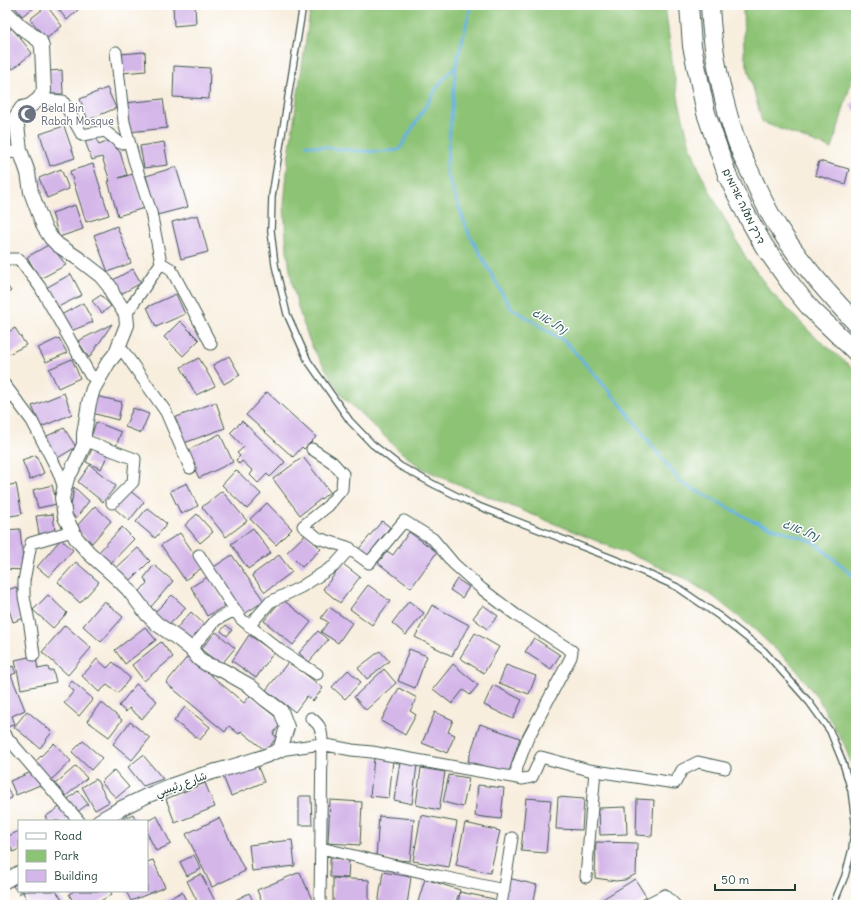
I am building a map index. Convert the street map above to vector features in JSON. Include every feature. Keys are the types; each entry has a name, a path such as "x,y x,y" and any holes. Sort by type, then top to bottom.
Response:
{"highway":[{"name":"דרך מעלה אדומים","path":"689,5 692,46 706,113 728,177 764,246 793,287 811,309 856,352"},
{"name":"דרך מעלה אדומים","path":"710,5 710,20 726,105 740,150 758,190 776,225 794,251 834,300 856,323"}],"street":[{"path":"5,12 21,27 40,41 42,47 44,91 39,99 30,106 22,108 16,117 22,154 28,174 31,192 44,227 51,238 58,245 100,276 110,287 113,295 126,314 127,325 120,345 93,389 89,403 84,434 84,444 67,478 64,488 62,498 64,517 76,538 89,553 128,589 147,614 157,624 171,633 191,650 199,659 250,686 281,711 287,727 280,750 322,744 523,779 532,777 541,757 595,771 675,783 682,770 698,762 725,768"},
{"path":"116,52 124,122 134,160 151,212 161,263 126,314"},
{"path":"39,99 63,101 82,135 105,131 120,143 129,142"},
{"path":"5,151 22,154"},
{"path":"8,259 19,259 40,287 90,375 98,379"},
{"path":"161,263 171,269 211,344"},
{"path":"120,345 166,412 190,468"},
{"path":"5,385 32,422 58,471 64,488"},
{"path":"84,440 135,459 133,482 112,503"},
{"path":"312,449 332,462 343,474 342,489 328,506 303,526 318,538 350,548 369,563 404,521 433,539 454,564 516,616 572,651 571,657 527,740 517,767 516,778"},
{"path":"34,655 24,597 24,581 31,543 72,531"},
{"path":"249,626 270,602 301,587 334,566 350,548"},
{"path":"199,555 241,619 281,651 317,674"},
{"path":"191,650 216,620 235,610"},
{"path":"311,718 321,728 322,739 320,905"},
{"path":"7,742 78,820"},
{"name":"شارع رئيسي","path":"101,820 120,808 150,795 211,773 251,762 280,750"},
{"path":"586,876 595,771"},
{"path":"501,905 512,838"},
{"path":"321,848 504,890"},
{"path":"5,881 18,874"},
{"path":"645,905 665,895 675,905"}],"lane":[{"path":"303,5 272,196 271,231 275,265 287,314 308,361 350,421 372,444 400,466 473,504 619,561 677,587 719,616 764,651 809,702 830,731 843,763 851,790 855,821 852,849 845,876 833,905"}],"green space":[{"path":"311,5 665,5 673,69 689,142 701,174 717,205 746,258 772,293 811,333 856,371 856,777 844,744 819,700 794,667 754,629 714,597 684,578 648,562 443,478 420,467 401,452 343,397 311,345 299,311 287,251 284,206 288,161"},
{"path":"743,5 856,5 856,65 832,149 762,122 744,53"}],"building":[{"path":"13,5 38,5 22,16"},
{"path":"55,5 75,5 78,10 67,20"},
{"path":"173,5 195,5 196,24 174,26"},
{"path":"47,6 62,26 46,39 30,19"},
{"path":"12,28 32,53 13,69 5,60 5,33"},
{"path":"145,52 146,71 122,73 120,54"},
{"path":"174,66 210,68 209,99 173,97"},
{"path":"62,70 63,94 50,94 49,71"},
{"path":"107,88 116,108 88,120 80,99"},
{"path":"163,99 167,128 129,132 125,103"},
{"path":"856,100 856,112 850,106"},
{"path":"64,126 75,158 50,166 40,134"},
{"path":"96,137 99,145 109,141 120,152 127,175 119,178 133,174 144,208 118,216 108,181 110,181 102,157 92,160 85,141"},
{"path":"164,142 168,165 144,168 140,146"},
{"path":"819,161 849,169 845,184 815,175"},
{"path":"93,164 109,215 86,222 70,171"},
{"path":"176,167 188,207 157,215 146,176"},
{"path":"61,169 69,189 47,198 39,178"},
{"path":"75,205 83,229 59,237 52,213"},
{"path":"198,215 208,252 181,259 172,222"},
{"path":"117,226 131,263 108,272 94,235"},
{"path":"50,244 66,265 40,279 27,257"},
{"path":"133,269 141,283 121,294 113,280"},
{"path":"71,274 82,295 54,309 44,289"},
{"path":"5,283 11,291 5,295"},
{"path":"176,294 185,314 156,327 147,307"},
{"path":"101,295 111,306 102,313 92,301"},
{"path":"83,303 93,322 71,331 61,315"},
{"path":"180,321 199,340 183,356 164,337"},
{"path":"112,324 89,358 78,341"},
{"path":"15,328 26,345 9,354 5,349 5,334"},
{"path":"59,338 67,353 46,362 38,348"},
{"path":"229,356 240,375 224,384 213,365"},
{"path":"199,358 215,386 196,395 181,367"},
{"path":"72,359 80,378 58,388 49,369"},
{"path":"267,392 316,437 304,449 302,447 293,457 246,415"},
{"path":"64,393 72,414 41,427 32,406"},
{"path":"96,396 122,402 118,420 92,413"},
{"path":"216,402 225,428 184,443 174,418"},
{"path":"133,408 149,414 141,433 125,427"},
{"path":"242,421 285,462 270,477 267,474 258,483 250,475 253,471 242,461 239,464 236,460 240,456 237,453 244,447 230,433"},
{"path":"96,422 121,432 116,447 91,437"},
{"path":"64,428 76,447 56,459 45,437"},
{"path":"220,434 233,462 199,478 186,451"},
{"path":"93,447 108,454 101,469 86,462"},
{"path":"36,455 44,473 30,480 22,460"},
{"path":"303,457 330,492 300,515 273,479"},
{"path":"90,465 116,486 103,502 78,482"},
{"path":"236,470 261,494 247,509 222,485"},
{"path":"187,483 198,506 181,514 170,491"},
{"path":"16,484 22,514 5,517 5,486"},
{"path":"52,485 57,504 38,508 33,490"},
{"path":"74,487 89,501 76,518 70,513"},
{"path":"129,490 144,502 129,521 114,508"},
{"path":"222,491 247,521 226,537 202,507"},
{"path":"267,503 292,529 276,545 250,519"},
{"path":"95,506 111,521 92,543 75,528"},
{"path":"147,508 167,524 155,538 136,522"},
{"path":"53,514 55,532 39,534 36,516"},
{"path":"197,514 213,532 200,543 185,525"},
{"path":"382,521 390,527 368,557 358,550"},
{"path":"122,527 134,539 109,565 97,554"},
{"path":"253,528 271,553 248,569 231,544"},
{"path":"20,529 24,570 5,569 5,530"},
{"path":"409,532 437,552 411,588 378,563 387,551 393,555"},
{"path":"180,533 203,567 185,580 161,545"},
{"path":"306,534 321,549 302,567 287,552"},
{"path":"61,539 73,550 49,577 37,567"},
{"path":"138,548 150,561 127,584 114,570"},
{"path":"232,555 264,601 243,615 211,569"},
{"path":"279,555 292,572 265,592 252,575"},
{"path":"76,562 99,582 80,603 58,582"},
{"path":"343,564 360,577 340,603 323,589"},
{"path":"154,565 173,581 150,608 136,596 147,583 144,578"},
{"path":"209,576 225,606 207,616 191,587"},
{"path":"457,579 469,587 462,598 450,590"},
{"path":"368,585 390,601 372,625 350,609"},
{"path":"16,587 27,617 13,622 5,598 5,591"},
{"path":"48,595 67,613 53,628 33,610"},
{"path":"172,595 186,608 168,626 154,613"},
{"path":"282,599 311,622 293,645 264,621"},
{"path":"104,601 123,617 101,642 83,626"},
{"path":"409,601 424,613 406,635 392,623"},
{"path":"432,605 469,625 452,656 415,637"},
{"path":"483,605 498,616 487,629 473,618"},
{"path":"329,607 352,623 338,643 321,632 328,622 321,618"},
{"path":"191,612 205,625 189,644 174,631"},
{"path":"65,625 91,648 68,675 42,652"},
{"path":"226,625 232,630 227,636 221,631"},
{"path":"145,627 156,640 125,664 115,650"},
{"path":"318,631 328,640 309,662 299,653"},
{"path":"216,632 235,648 221,665 201,649"},
{"path":"475,633 499,647 484,673 460,658"},
{"path":"249,635 274,652 256,678 232,661"},
{"path":"534,638 560,655 551,669 525,652"},
{"path":"161,642 173,657 144,681 132,665"},
{"path":"409,649 427,656 415,688 398,681"},
{"path":"380,651 389,661 367,679 358,668"},
{"path":"33,656 36,659 38,669 48,667 49,671 53,670 56,682 21,689 15,660"},
{"path":"188,656 244,703 250,696 282,722 273,734 277,737 266,751 241,731 239,734 229,726 225,732 166,683"},
{"path":"97,659 107,668 113,662 130,678 118,693 107,685 99,692 82,676"},
{"path":"289,661 323,688 313,701 307,696 295,712 266,690"},
{"path":"453,664 478,685 470,695 463,690 452,704 433,689"},
{"path":"506,665 536,676 529,694 499,683"},
{"path":"13,666 16,673 11,675 25,710 12,716 15,724 5,728 5,669"},
{"path":"384,669 396,683 366,710 354,697"},
{"path":"348,670 361,682 345,699 332,687"},
{"path":"72,681 93,699 79,716 64,703 74,691 68,686"},
{"path":"136,684 157,701 142,719 129,708 126,712 119,706"},
{"path":"493,685 522,700 513,719 484,705"},
{"path":"399,688 417,698 410,711 416,715 405,735 381,721"},
{"path":"101,702 122,720 109,737 87,721"},
{"path":"185,707 210,727 200,740 174,721"},
{"path":"27,711 52,732 40,748 14,727"},
{"path":"435,712 453,720 448,732 455,735 447,753 422,743"},
{"path":"130,722 150,738 132,760 113,744"},
{"path":"480,724 520,738 508,775 468,761"},
{"path":"83,741 102,758 91,770 72,752"},
{"path":"54,743 71,761 51,780 35,762"},
{"path":"143,755 163,779 143,786 128,767"},
{"path":"374,758 393,760 389,798 370,796"},
{"path":"255,760 264,782 231,796 222,774"},
{"path":"400,762 417,765 412,804 394,800"},
{"path":"76,766 87,778 66,796 55,784"},
{"path":"421,768 445,772 439,810 416,805"},
{"path":"114,770 129,787 116,798 101,782"},
{"path":"34,771 40,785 16,795 10,781"},
{"path":"449,775 469,778 463,807 443,802"},
{"path":"96,779 109,802 95,810 82,787"},
{"path":"205,783 215,807 175,823 166,799"},
{"path":"5,784 12,798 5,801"},
{"path":"478,785 504,788 501,819 475,816"},
{"path":"78,791 88,804 77,812 68,799"},
{"path":"299,796 311,796 312,825 299,825"},
{"path":"558,797 584,799 582,830 556,829"},
{"path":"526,798 551,800 546,853 521,851"},
{"path":"637,799 654,800 652,836 636,835"},
{"path":"330,800 362,802 360,845 328,843"},
{"path":"61,806 70,820 47,820 45,817"},
{"path":"626,807 627,834 600,835 599,808"},
{"path":"133,814 136,820 121,820"},
{"path":"421,815 457,822 449,867 413,861"},
{"path":"157,816 171,844 156,851 148,835 148,820"},
{"path":"379,816 414,819 410,861 376,858"},
{"path":"219,818 245,871 212,887 186,834"},
{"path":"465,823 500,831 490,873 456,865"},
{"path":"18,831 18,850 13,852 6,837"},
{"path":"292,840 295,866 252,871 249,845"},
{"path":"596,842 637,843 636,874 625,880 616,881 595,878"},
{"path":"5,851 10,860 5,862"},
{"path":"194,855 201,869 187,876 180,862"},
{"path":"330,858 349,859 348,878 330,877"},
{"path":"153,860 165,887 131,901 126,892 148,892 148,862"},
{"path":"300,872 312,900 299,905 263,905 257,890"},
{"path":"383,872 411,877 407,905 378,905"},
{"path":"201,874 215,901 207,905 199,905 187,881"},
{"path":"333,878 369,880 369,905 333,905"},
{"path":"508,878 537,885 533,905 502,905"},
{"path":"425,879 460,890 455,905 417,905"},
{"path":"635,879 647,898 636,905 593,905"},
{"path":"18,883 18,892 22,892 19,894 13,886"},
{"path":"57,892 66,905 31,905 23,893"},
{"path":"72,892 111,892 112,894 94,905 75,905 69,894"},
{"path":"182,892 188,905 163,905 162,902"},
{"path":"460,892 494,899 493,905 458,905"},
{"path":"249,893 255,905 226,905"},
{"path":"554,902 564,905 553,905"}],"waterway":[{"name":"נחל אוג","path":"471,5 456,66 446,172 469,234 510,307 566,342 623,407 680,482 753,521 814,542 856,578"},
{"path":"306,145 364,151 399,150 440,83 456,66"}],"place":[{"name":"Belal Bin Rabah Mosque","path":"27,114"}]}
